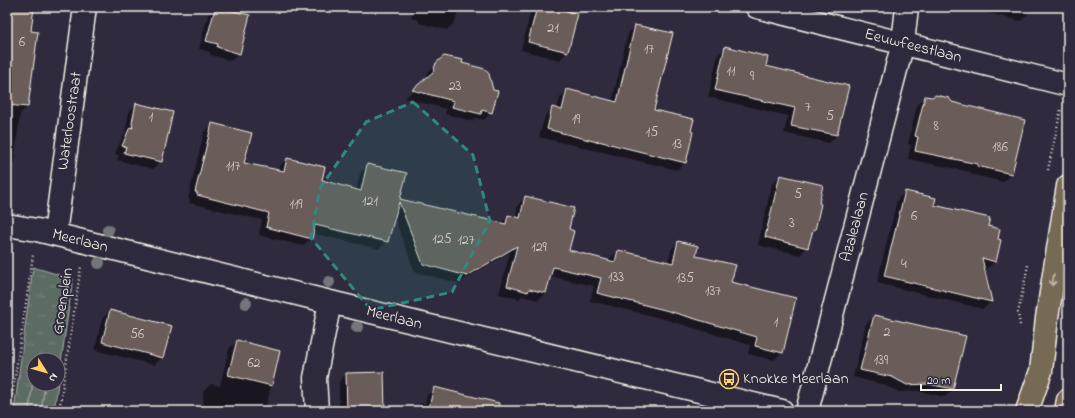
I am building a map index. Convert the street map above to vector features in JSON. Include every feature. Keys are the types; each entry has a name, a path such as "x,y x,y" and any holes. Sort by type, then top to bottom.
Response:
{"main road":[{"path":"1027,411 1041,371 1047,318 1068,186"},
{"path":"1066,411 1068,400"}],"street":[{"name":"Waterloostraat","path":"46,232 85,7"},
{"name":"Eeuwfeestlaan","path":"757,7 1068,85"},
{"name":"Azalealaan","path":"807,411 903,43 908,7"},
{"name":"Meerlaan","path":"7,225 46,232 782,411"},
{"path":"317,411 315,378 330,302"}],"path":[{"path":"10,411 46,232"},
{"name":"Groenplein","path":"59,411 85,242"}],"highlighted area":[{"path":"413,102 473,155 490,221 452,292 371,310 311,238 320,188 366,122"}],"green space":[{"path":"33,267 73,279 62,352 26,352 26,392 32,392 29,411 14,411"},
{"path":"32,392 44,392 41,411 29,411"},
{"path":"44,392 57,392 54,411 41,411"}],"building":[{"path":"7,7 34,7 31,31 38,32 28,107 7,105"},
{"path":"537,7 567,7 566,11 578,14 568,52 528,42"},
{"path":"215,9 224,11 225,9 250,15 240,54 217,47 218,44 206,41"},
{"path":"635,25 673,33 654,110 694,119 691,131 693,132 686,163 547,129 552,107 562,110 567,89 617,102"},
{"path":"725,46 768,57 766,66 849,86 837,135 791,126 795,108 715,90"},
{"path":"444,56 463,60 462,63 485,69 489,74 493,90 498,91 492,113 482,110 481,114 452,107 454,101 412,90 433,72 436,63"},
{"path":"936,95 949,98 952,102 1025,120 1012,174 977,166 978,164 915,151 918,137 915,136 925,96 932,97"},
{"path":"136,103 173,112 162,162 124,153 126,147 122,146 130,127 133,128 132,123"},
{"path":"212,123 252,133 244,163 284,171 287,158 325,167 322,180 361,191 367,164 407,173 400,199 506,224 508,215 520,218 525,196 574,208 569,229 574,231 569,250 615,262 618,250 673,263 678,241 698,246 696,256 736,265 731,282 796,298 783,353 755,346 757,337 665,310 597,293 601,278 553,267 546,293 529,289 528,292 507,286 517,246 467,276 423,264 399,202 388,242 315,225 312,239 266,227 269,213 197,195 197,192 195,192"},
{"path":"780,175 823,185 819,203 821,204 815,230 813,230 808,248 765,237"},
{"path":"905,191 936,198 934,205 990,218 988,226 1000,229 998,239 1001,240 996,262 982,258 992,302 884,276"},
{"path":"110,310 172,326 163,358 102,342"},
{"path":"874,315 966,336 953,389 928,384 907,385 892,377 860,370"},
{"path":"237,340 280,351 272,386 228,375"},
{"path":"384,372 385,411 347,411 346,373"},
{"path":"434,387 499,403 498,411 428,411"}],"place":[{"name":"Knokke Meerlaan","path":"729,379"}]}
